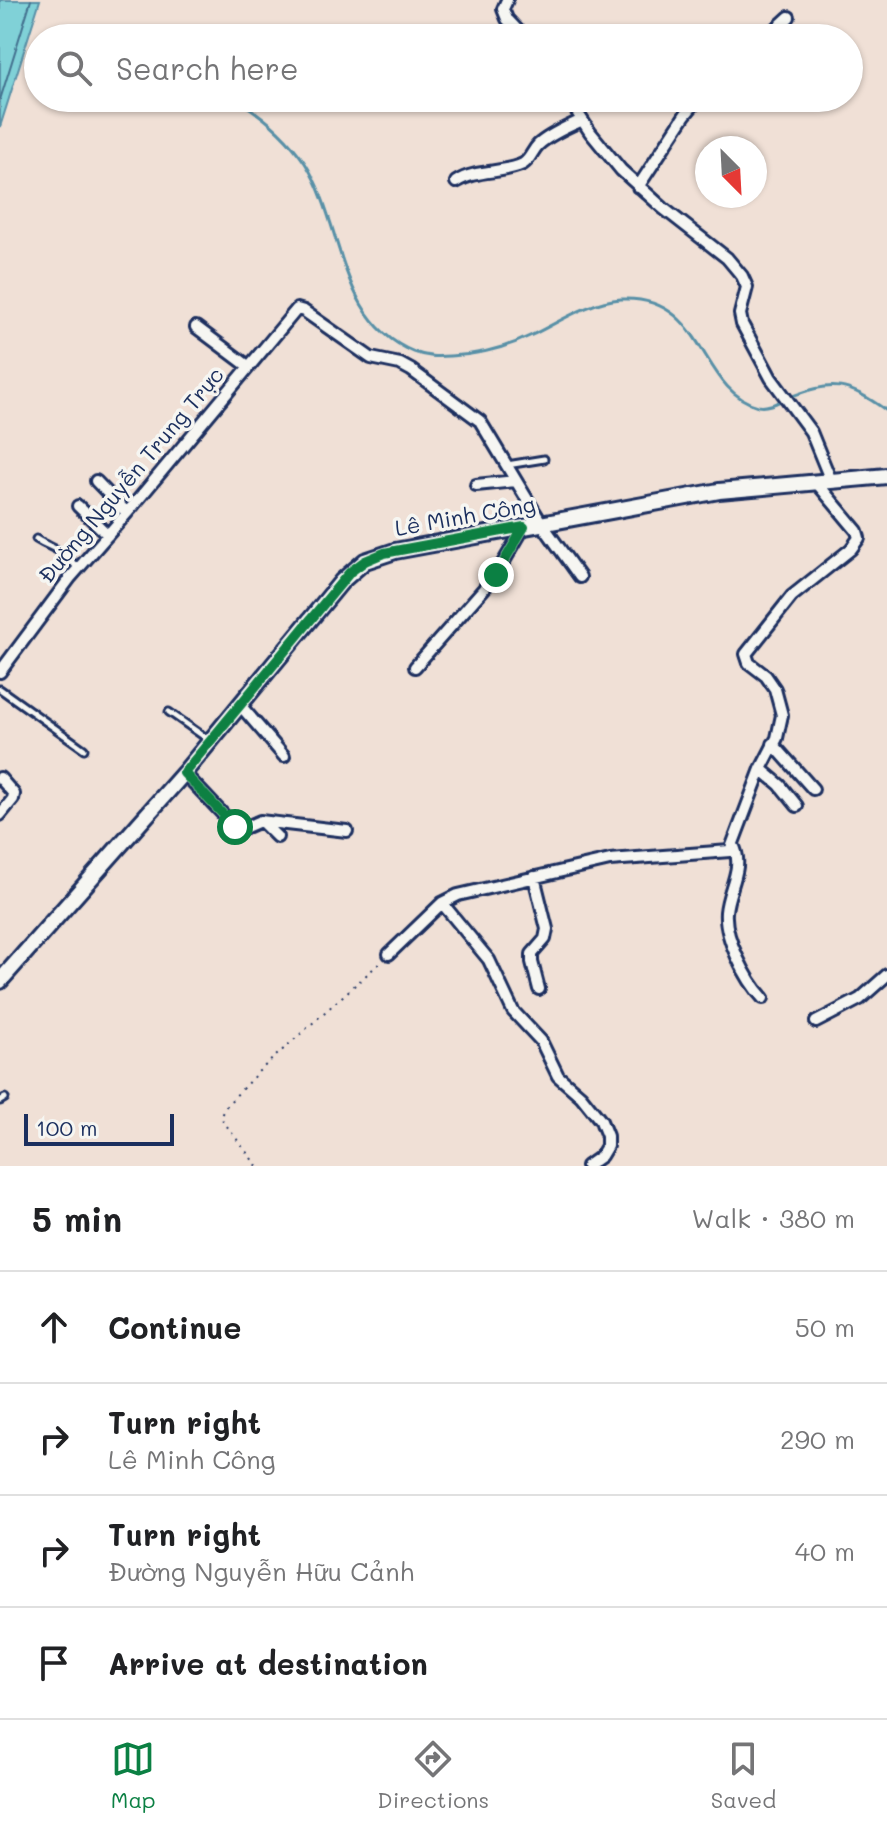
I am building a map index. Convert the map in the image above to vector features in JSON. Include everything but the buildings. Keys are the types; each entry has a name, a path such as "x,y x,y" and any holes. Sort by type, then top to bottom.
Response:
{"main road":[{"name":"Lê Minh Công","path":"0,981 184,773 342,581 365,561 395,551 719,491 887,476"}],"street":[{"path":"507,0 503,9 512,24"},
{"path":"781,24 789,17"},
{"path":"389,954 442,903 458,895 610,860 723,854 730,851 782,715 781,703 770,680 747,660 747,651 792,596 851,549 859,538 823,481 811,432 784,398 742,324 740,314 747,287 742,276 727,258 638,187 608,155 577,112"},
{"path":"638,187 687,112"},
{"path":"456,182 465,176 524,163 537,146 582,120"},
{"name":"Đường Nguyễn Trung Trực","path":"0,672 77,569 297,309 371,358 400,364 411,370 474,414 485,426 506,465"},
{"path":"196,327 248,366"},
{"path":"506,465 542,524 580,577"},
{"path":"96,481 127,513"},
{"path":"476,485 516,481"},
{"path":"78,506 108,535"},
{"path":"415,667 496,575 524,527"},
{"path":"240,705 284,756"},
{"path":"773,744 813,789"},
{"path":"761,769 780,785 797,806"},
{"path":"184,773 235,827 244,828 260,821 347,831"},
{"path":"0,778 14,794 0,815"},
{"path":"260,821 277,837"},
{"path":"733,845 739,865 729,894 726,925 745,972 763,998"},
{"path":"534,877 547,929 545,939 532,954 539,989"},
{"path":"442,903 489,960 513,1011 541,1041 558,1076 581,1096 601,1121 607,1146 601,1156 587,1166"},
{"path":"816,1022 860,999 887,975"}],"lane":[{"path":"506,465 544,459"},
{"path":"36,539 58,548 77,569"},
{"path":"0,689 84,749"},
{"path":"169,712 210,740"}],"path":[{"path":"257,1166 223,1121 221,1115 224,1108 268,1063 389,954"}],"water":[{"path":"0,0 40,0 32,24 24,24 24,51 0,127"}],"waterway":[{"path":"255,112 273,126 305,163 318,187 345,268 370,318 389,337 414,352 436,356 481,352 522,340 598,304 621,299 649,302 670,312 686,327 723,382 738,397 758,406 769,405 817,388 839,387 861,394 887,411"}],"route":[{"path":"235,827 184,773 350,572 384,553 524,527 496,575"}]}
